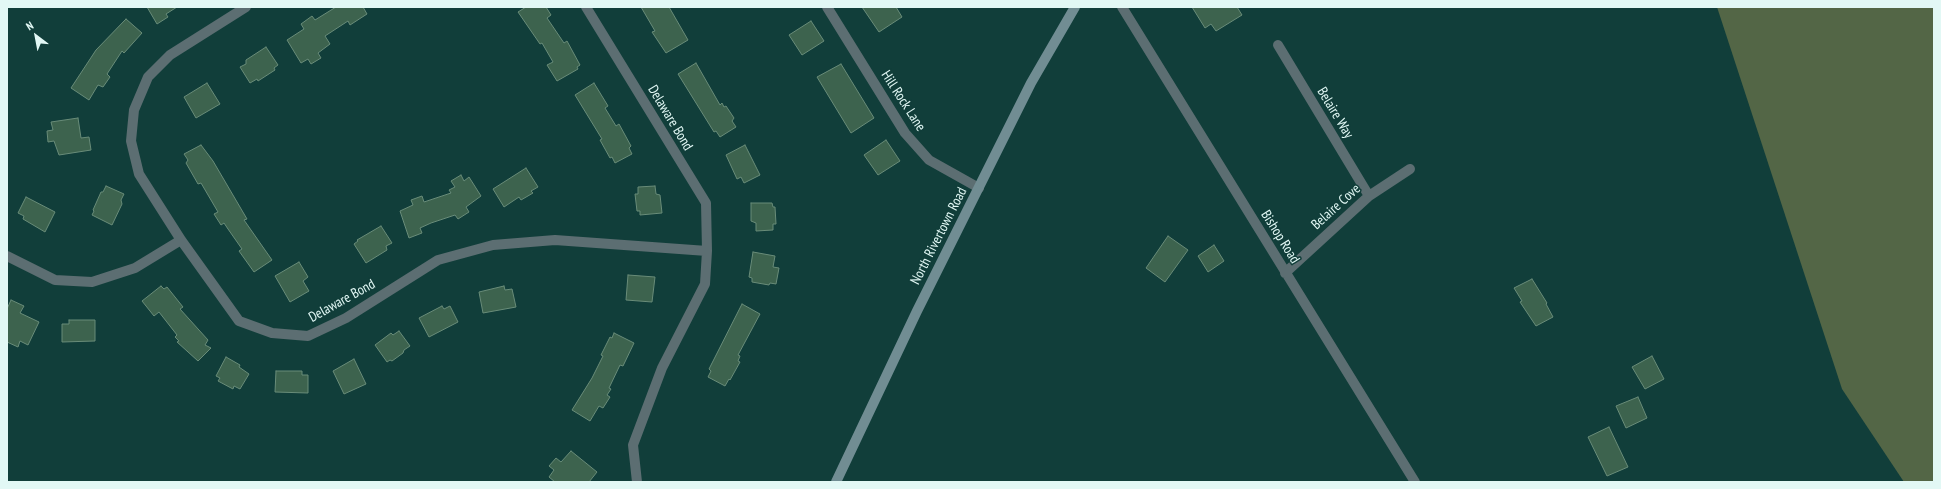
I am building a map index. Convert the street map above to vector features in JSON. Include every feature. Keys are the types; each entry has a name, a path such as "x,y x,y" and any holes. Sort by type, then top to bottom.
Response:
{"street":[{"name":"Delaware Bond","path":"246,7 170,55 148,77 134,110 131,141 139,174 181,240 239,322 272,333 308,336 346,318 438,260 493,245 555,240 707,250"},
{"name":"Delaware Bond","path":"586,7 706,202 707,250 705,284 662,368 633,445 636,482"},
{"name":"Hill Rock Lane","path":"827,7 905,133 929,160 979,188"},
{"name":"North Rivertown Road","path":"836,482 914,318 979,188 1032,83 1075,7"},
{"name":"Bishop Road","path":"1122,7 1415,482"},
{"name":"Belaire Way","path":"1278,45 1369,196"},
{"name":"Belaire Cove","path":"1285,273 1369,196 1410,169"},
{"path":"7,256 55,280 92,282 135,268 181,240"}],"green space":[{"path":"1717,7 1934,7 1934,482 1904,482 1842,389"}],"building":[{"path":"147,7 177,7 166,14 168,17 157,24"},
{"path":"336,7 363,7 367,14 350,25 348,21 325,36 330,44 318,53 321,58 311,64 308,59 301,63 287,40 304,29 301,24 312,16 315,20"},
{"path":"526,7 546,7 551,15 547,18 564,43 567,41 580,65 577,67 578,69 557,81 547,65 553,62 542,43 540,44 518,12"},
{"path":"641,7 669,7 688,40 666,53 652,32 655,31"},
{"path":"862,7 896,7 902,17 879,32"},
{"path":"1192,7 1237,7 1242,15 1216,31 1211,24 1205,28"},
{"path":"126,19 142,33 124,53 122,51 107,74 110,77 103,87 98,85 89,100 71,88 96,50"},
{"path":"811,21 824,41 802,55 789,35"},
{"path":"266,47 278,65 274,68 275,70 258,81 257,79 250,83 240,67 246,64 246,60"},
{"path":"696,63 720,105 722,103 724,107 726,106 734,118 732,121 736,127 720,137 716,131 714,132 678,74"},
{"path":"841,64 874,118 851,133 817,77"},
{"path":"207,83 220,104 196,118 184,97"},
{"path":"594,83 608,106 605,108 616,126 619,124 631,146 629,148 632,154 615,163 612,157 610,158 600,140 602,139 575,95"},
{"path":"78,118 81,138 89,137 91,150 59,155 54,141 48,142 47,131 53,130 51,122"},
{"path":"886,140 900,161 878,175 864,155"},
{"path":"201,145 213,161 247,219 244,220 272,260 254,272 239,251 242,249 224,223 221,225 214,214 218,212 201,183 198,184 186,163 188,160 184,154"},
{"path":"745,145 760,175 744,183 741,177 737,179 726,155"},
{"path":"526,168 538,187 531,191 533,193 521,200 519,197 504,207 493,189"},
{"path":"461,175 464,181 469,177 481,196 466,207 469,212 458,219 455,215 431,223 420,228 422,233 409,238 400,211 413,205 411,200 422,196 424,202 451,193 449,190 455,187 451,181"},
{"path":"106,186 124,194 121,200 122,204 112,225 92,215 101,192 103,192"},
{"path":"655,186 656,194 660,195 662,213 640,215 640,211 637,211 635,194 638,194 638,187"},
{"path":"26,197 55,212 45,232 23,219 24,216 18,213"},
{"path":"751,203 772,203 773,207 775,207 776,224 773,224 773,230 756,231 756,223 751,221"},
{"path":"381,226 392,243 386,246 387,250 366,263 354,244 358,241 357,240"},
{"path":"1168,236 1188,250 1165,282 1146,268"},
{"path":"1214,245 1224,261 1208,272 1198,256"},
{"path":"753,252 775,256 773,267 779,268 776,284 770,283 769,285 752,282 752,278 749,277"},
{"path":"299,262 308,277 303,281 309,291 290,302 275,276"},
{"path":"628,275 655,277 652,302 626,300"},
{"path":"1532,279 1547,303 1546,304 1553,317 1536,326 1520,302 1522,301 1514,288"},
{"path":"161,286 164,289 167,287 183,307 180,309 208,340 205,345 211,348 198,361 177,342 179,341 175,337 177,335 159,312 154,316 142,301"},
{"path":"504,286 505,290 512,289 516,307 483,313 479,292"},
{"path":"11,300 24,306 20,313 39,322 28,345 20,341 18,347 7,342 7,309"},
{"path":"742,304 760,314 738,355 740,356 738,361 740,362 725,386 708,377 711,371 709,369"},
{"path":"442,306 444,309 450,306 458,322 429,337 419,318"},
{"path":"69,320 95,320 95,341 62,342 62,324 69,324"},
{"path":"399,331 410,346 392,361 390,360 387,362 375,345 391,333 393,335"},
{"path":"614,333 634,343 623,366 620,365 609,388 611,389 607,395 610,397 603,408 599,406 590,421 572,410 592,378 603,356 601,355 610,337 612,338"},
{"path":"1652,356 1664,379 1645,389 1632,367"},
{"path":"226,357 240,365 239,367 249,374 240,389 234,386 233,389 218,381 220,378 216,376"},
{"path":"354,359 366,384 344,394 333,371"},
{"path":"276,371 302,371 302,375 308,375 308,393 275,392"},
{"path":"1638,397 1647,418 1626,428 1616,406"},
{"path":"1609,427 1628,467 1607,476 1588,437"},
{"path":"571,451 597,472 589,482 555,482 549,477 554,470 549,466 556,458 561,462"}]}
